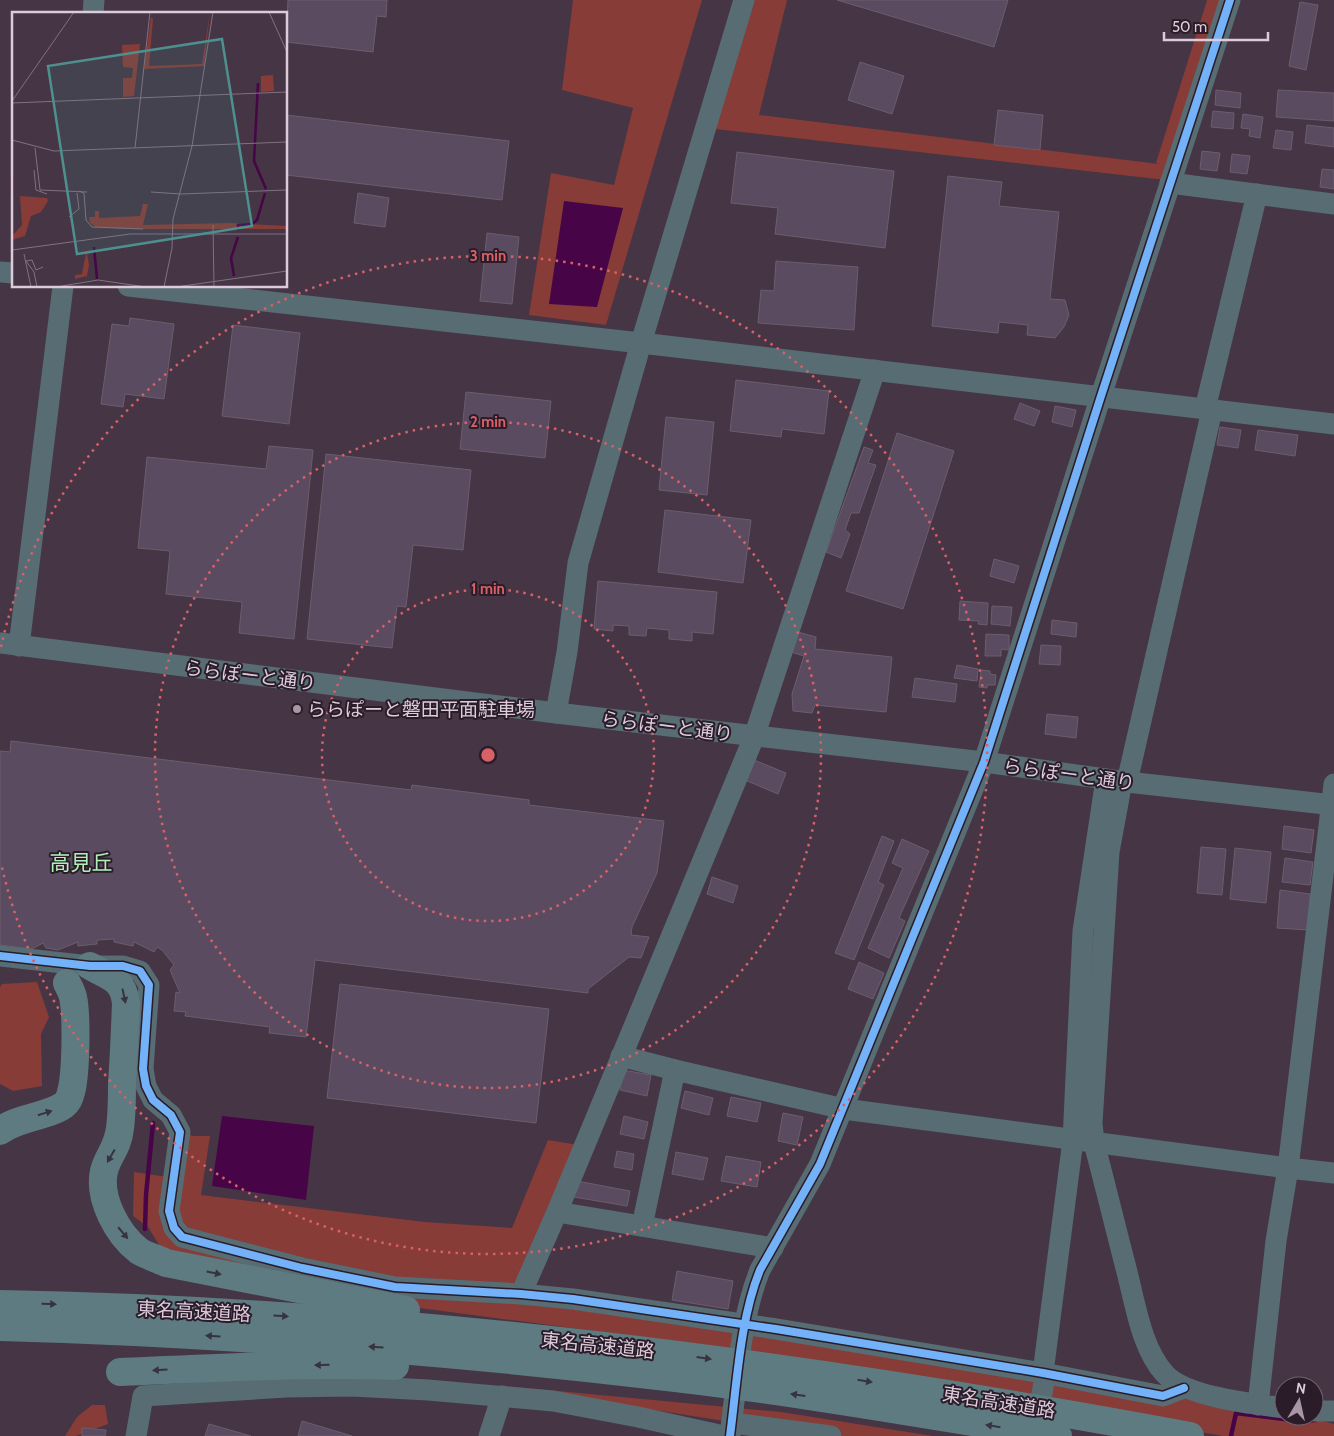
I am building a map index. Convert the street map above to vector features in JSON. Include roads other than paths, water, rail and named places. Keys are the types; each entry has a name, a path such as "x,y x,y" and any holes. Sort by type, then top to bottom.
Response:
{"highway":[{"path":"90,966 119,982 124,991 126,1002 120,1126 116,1148 107,1162 104,1171 102,1190 116,1225 139,1251 166,1264 670,1365"},
{"path":"0,1131 28,1118 58,1108 69,1099 73,1086 75,1023 73,996 67,983"},
{"name":"東名高速道路","path":"0,1304 83,1305 421,1326 670,1365 807,1396 1058,1436"},
{"name":"東名高速道路","path":"0,1327 82,1329 810,1372 1052,1410 1190,1436"},
{"path":"120,1372 336,1364 435,1367 574,1375 670,1365"}],"street":[{"path":"556,713 567,652 578,564 641,343 744,0"},
{"path":"730,1427 744,1330 753,1288 820,1164 984,762 1230,0"},
{"path":"1170,184 1334,204"},
{"path":"1035,1436 1073,1140 1083,931 1208,409 1257,194"},
{"path":"10,645 62,288"},
{"path":"146,288 641,343 1334,424"},
{"path":"521,1294 557,1212 754,737 875,370"},
{"name":"ららぽーと通り","path":"10,645 754,737 984,762 1119,781 1333,798"},
{"path":"1119,781 1109,852 1092,1123 1094,1143 1147,1346 1165,1374 1184,1388 1274,1407"},
{"path":"1258,1405 1276,1241 1288,1168 1333,798"},
{"path":"0,956 90,966 123,966 140,971 148,985 143,1068 146,1086 153,1100 171,1115 180,1132 169,1211 174,1228 182,1236 302,1268 395,1287 573,1299 744,1330 1162,1396 1184,1388"},
{"path":"0,970 60,978 67,983"},
{"path":"621,1056 844,1108 1094,1143 1288,1168 1334,1172"},
{"path":"642,1226 675,1070"},
{"path":"557,1212 773,1248"},
{"path":"136,1436 143,1396 286,1387 352,1386 553,1401 638,1417 830,1436"},
{"path":"489,1436 502,1396"}],"waterway":[{"path":"145,1229 146,1195 153,1123"},
{"path":"1231,1436 1236,1413 1274,1418"}],"place":[{"name":"ららぽーと磐田平面駐車場","path":"297,709"}],"district":[{"name":"高見丘","path":"81,863"}]}
